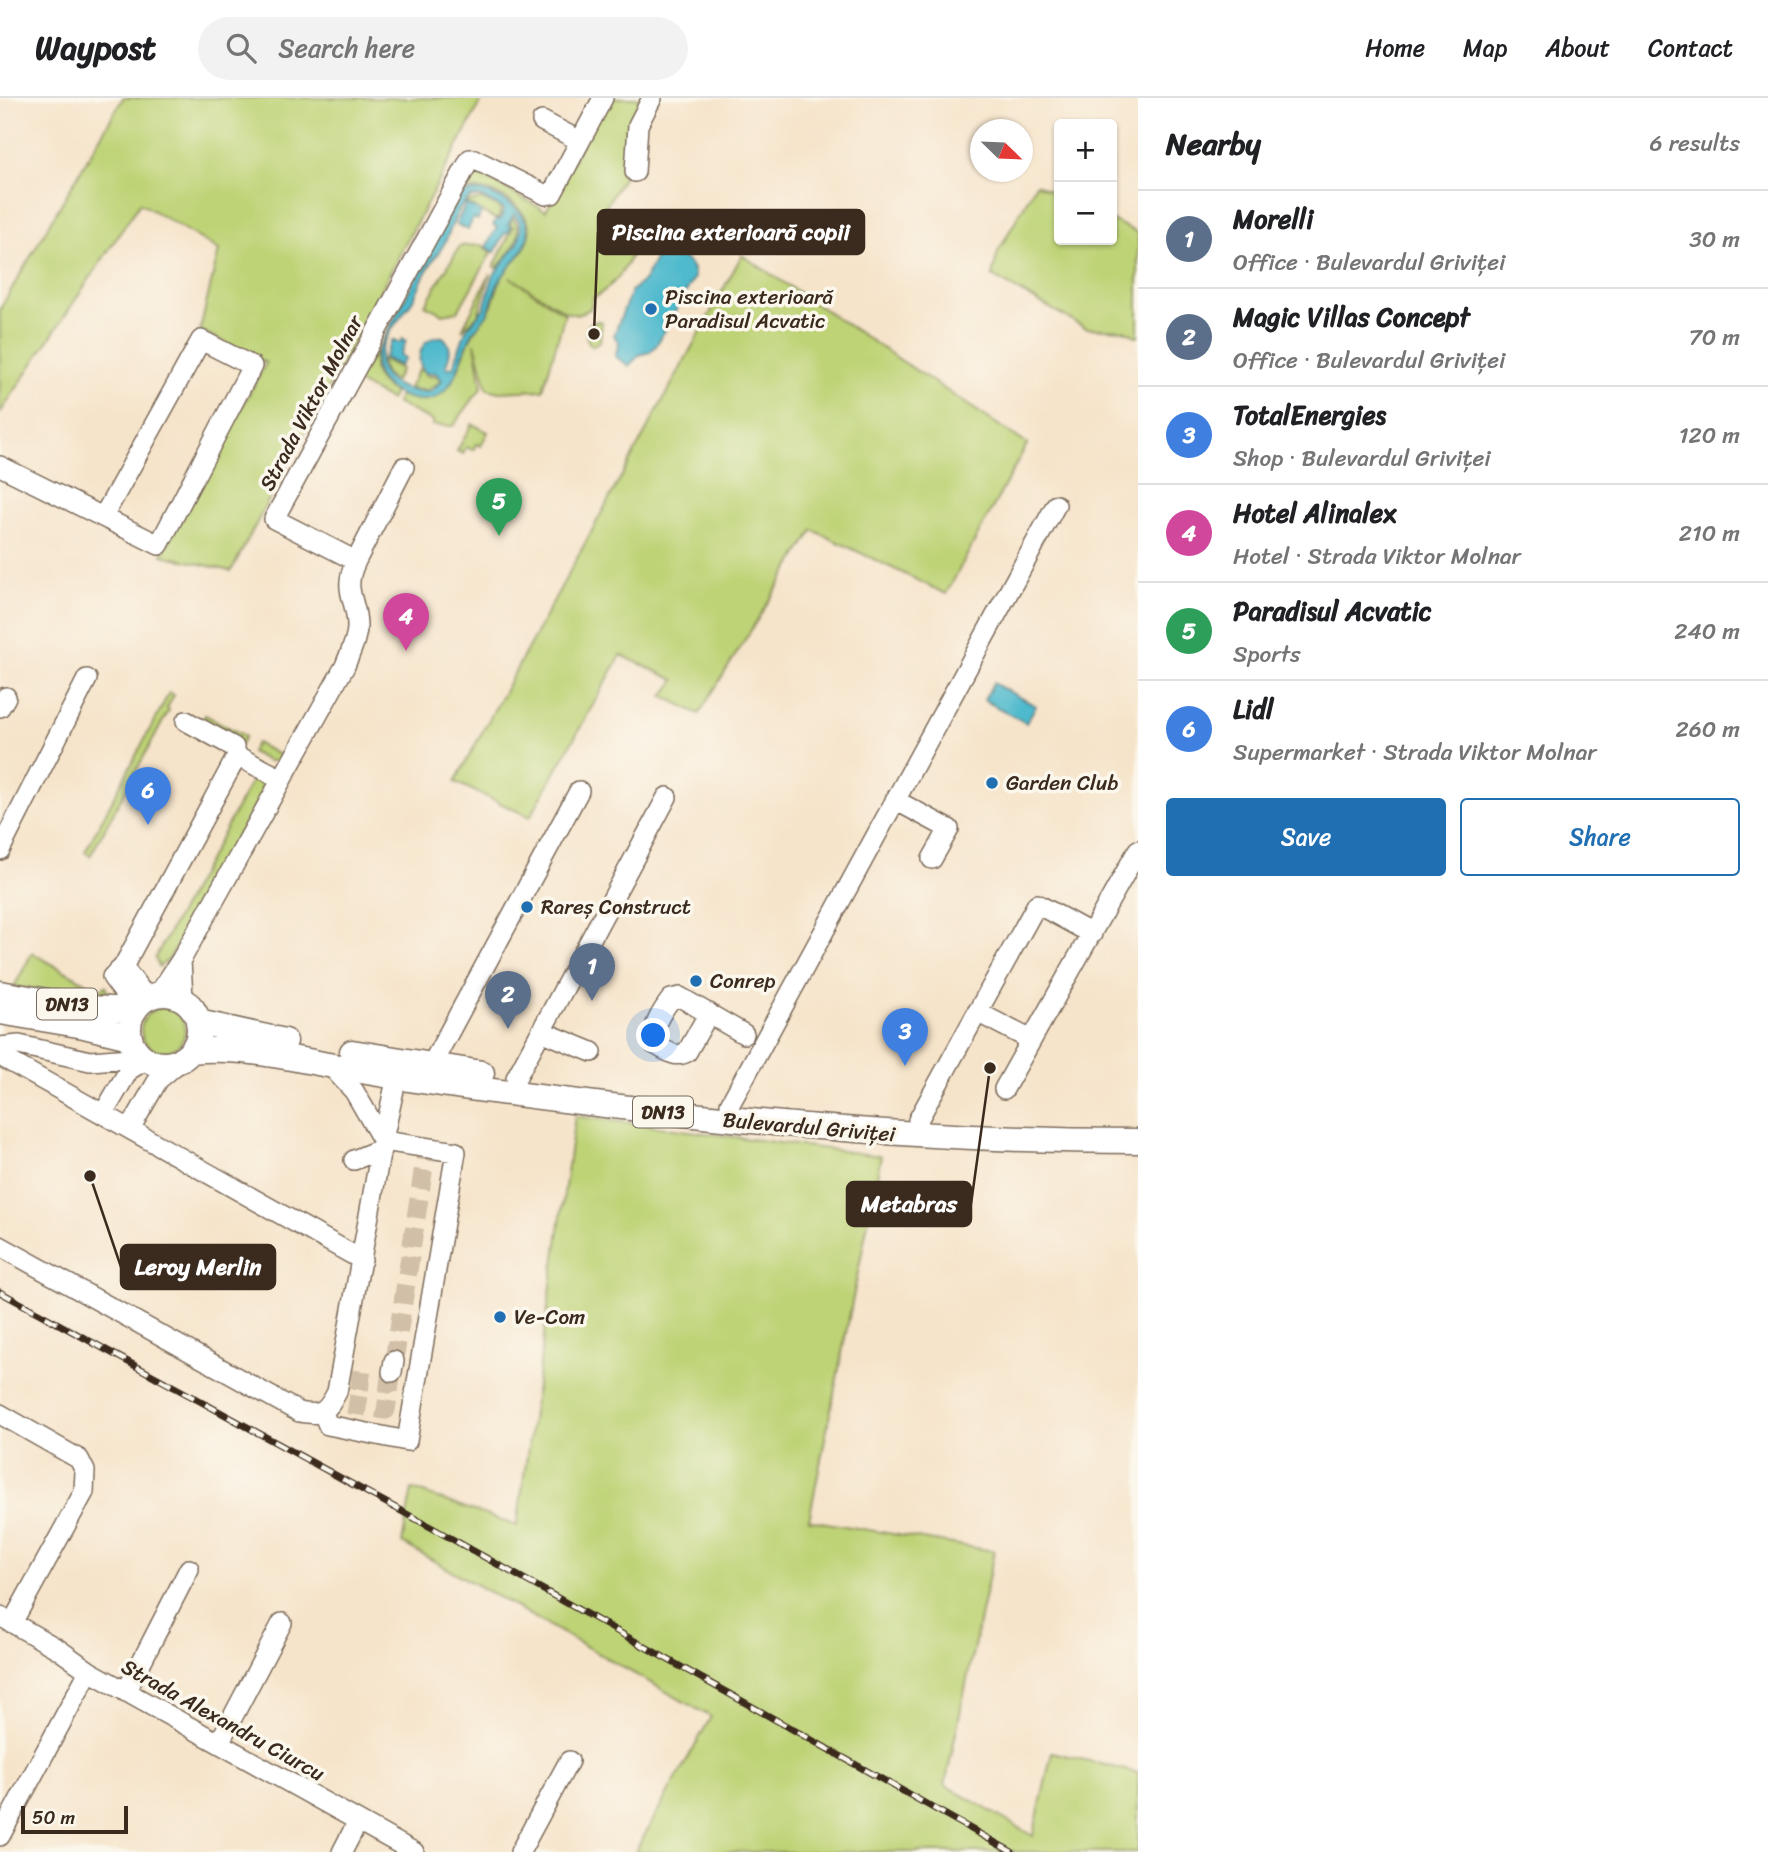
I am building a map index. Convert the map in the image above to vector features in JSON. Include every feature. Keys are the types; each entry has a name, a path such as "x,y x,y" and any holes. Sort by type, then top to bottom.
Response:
{"main road":[{"name":"DN13","path":"0,993 88,1008 144,1003 175,996 183,999"},
{"path":"183,999 193,1009 198,1022 198,1034 188,1054"},
{"path":"140,1051 130,1023 144,1003"},
{"name":"DN13","path":"0,1012 84,1026 170,1063 188,1054"},
{"name":"Bulevardul Griviței","path":"198,1022 268,1038 516,1079 730,1104 918,1120 1138,1124"},
{"name":"Bulevardul Griviței","path":"188,1054 240,1051 510,1094 703,1118 995,1139 1138,1141"}],"street":[{"name":"Strada Viktor Molnar","path":"356,561 274,519 470,159 552,194 603,98"},
{"path":"635,172 638,125 652,98"},
{"path":"542,121 580,141"},
{"path":"0,466 103,510 159,545 252,366 201,340 103,510"},
{"path":"237,756 118,972 144,1003 181,960 345,666 357,628 348,585 349,575 404,467"},
{"path":"730,1104 1056,505"},
{"path":"0,850 87,679"},
{"path":"186,721 234,747 237,756 282,779"},
{"path":"432,1064 579,791"},
{"path":"516,1079 667,797"},
{"path":"895,800 949,829 932,859"},
{"path":"1004,1089 1138,850"},
{"path":"918,1120 1037,904 1092,934"},
{"path":"181,960 183,999"},
{"path":"977,1012 1031,1040"},
{"path":"709,1013 744,1034"},
{"path":"541,1031 592,1052"},
{"path":"0,1047 19,1045 90,1061 140,1051"},
{"path":"103,1114 140,1051"},
{"path":"130,1129 158,1080 188,1054"},
{"path":"0,1056 362,1260"},
{"path":"330,1065 354,1091 382,1145"},
{"path":"354,1160 382,1145 456,1152 407,1441 328,1425 337,1392 346,1378 362,1260 382,1145 397,1076"},
{"path":"0,1246 299,1412 312,1414 334,1406"},
{"name":"Strada Alexandru Ciurcu","path":"0,1414 79,1459 85,1471 84,1492 6,1620 58,1649 89,1671 414,1852"},
{"path":"127,1692 189,1569"},
{"path":"219,1744 282,1623"},
{"path":"0,1836 89,1671"},
{"path":"520,1852 569,1761"},
{"path":"342,1852 358,1821"}],"green space":[{"path":"123,98 483,98 231,571 162,555 266,363 200,330 219,250 140,203 0,413 0,309"},
{"path":"606,98 645,98 628,129 623,178 606,206 621,218 632,234 633,244 628,263 616,280 593,298 590,309 577,315 566,312 510,277 565,314 543,390 499,392 487,389 475,343 482,387 453,426 432,425 433,421 396,403 400,395 426,400 436,397 447,388 473,334 491,307 502,277 524,249 529,238 525,216 517,207 507,199 483,190 462,193 464,177 479,174 546,211"},
{"path":"1036,184 1054,193 1054,245 1117,245 1117,222 1138,233 1138,337 1124,330 1086,328 992,276 998,252"},
{"path":"481,199 501,208 499,218 495,219 465,203"},
{"path":"513,217 517,224 518,238 507,256 497,268 494,267 513,227 510,224"},
{"path":"482,245 491,253 458,311 443,314 425,305 460,246"},
{"path":"742,255 1027,444 946,594 813,530 699,714 663,696 675,680 621,655 530,817 455,782"},
{"path":"490,274 478,315 462,330"},
{"path":"602,322 600,341 592,346 587,338 587,330 589,324"},
{"path":"376,351 374,370 379,380 394,393 390,400 355,381"},
{"path":"382,359 401,369 395,381 385,372"},
{"path":"419,369 428,376 438,376 440,382 426,391 409,388"},
{"path":"472,424 488,432 481,446 476,444 473,450 466,447 463,454 457,451"},
{"path":"169,693 174,695 167,708 169,710 90,856 85,852"},
{"path":"205,715 245,736 240,746 200,724"},
{"path":"256,743 281,756 279,761 268,761 251,752"},
{"path":"253,778 259,780 263,791 169,959 159,967 155,958"},
{"path":"32,953 99,990 106,986 106,997 14,987"},
{"path":"163,1008 178,1015 185,1030 178,1045 163,1052 148,1045 141,1030 148,1015"},
{"path":"575,1116 881,1156 809,1520 994,1551 945,1785 1033,1836 1052,1752 1138,1773 1138,1852 635,1852 711,1717 402,1543 412,1489 517,1526"}],"water":[{"path":"481,191 510,204 526,222 528,237 521,252 498,284 489,311 474,330 450,384 438,396 411,399 393,391 379,378 375,367 378,349 458,198 465,193","holes":["472,197 481,197 504,209 500,220 496,220 493,225 497,227 486,247 495,252 504,234 508,233 511,227 508,225 514,214 521,230 518,243 493,276 484,308 466,330 453,367 446,366 450,350 446,340 443,337 430,339 420,354 421,367 425,373 436,373 442,380 432,391 416,391 398,386 385,375 381,367 384,344 413,300 459,211"]},
{"path":"466,204 481,212 478,220 473,218 468,230 456,224"},
{"name":"Piscina exterioară Paradisul Acvatic","path":"666,252 689,263 694,278 656,346 650,352 639,355 629,366 615,356 619,343 614,335 631,291 645,279 656,257"},
{"path":"402,339 406,341 400,355 405,358 400,366 384,358 392,340 400,343"},
{"path":"993,683 1036,706 1026,723 984,700"}],"tunnel":[{"path":"394,1361 426,1153"},
{"path":"351,1379 390,1384 392,1373"},
{"path":"348,1404 386,1410 390,1384"}],"railway":[{"path":"0,1292 436,1530 1012,1852"}],"place":[{"name":"Piscina exterioară Paradisul Acvatic","path":"651,309"},
{"name":"Piscina exterioară copii","path":"594,334"},
{"name":"Paradisul Acvatic","path":"499,536"},
{"name":"Hotel Alinalex","path":"406,651"},
{"name":"Garden Club","path":"992,783"},
{"name":"Lidl","path":"148,825"},
{"name":"Rareș Construct","path":"527,907"},
{"name":"Conrep","path":"696,981"},
{"name":"Morelli","path":"592,1001"},
{"name":"Magic Villas Concept","path":"508,1029"},
{"name":"TotalEnergies","path":"905,1066"},
{"name":"Metabras","path":"990,1068"},
{"name":"Leroy Merlin","path":"90,1176"},
{"name":"Ve-Com","path":"500,1317"}]}
